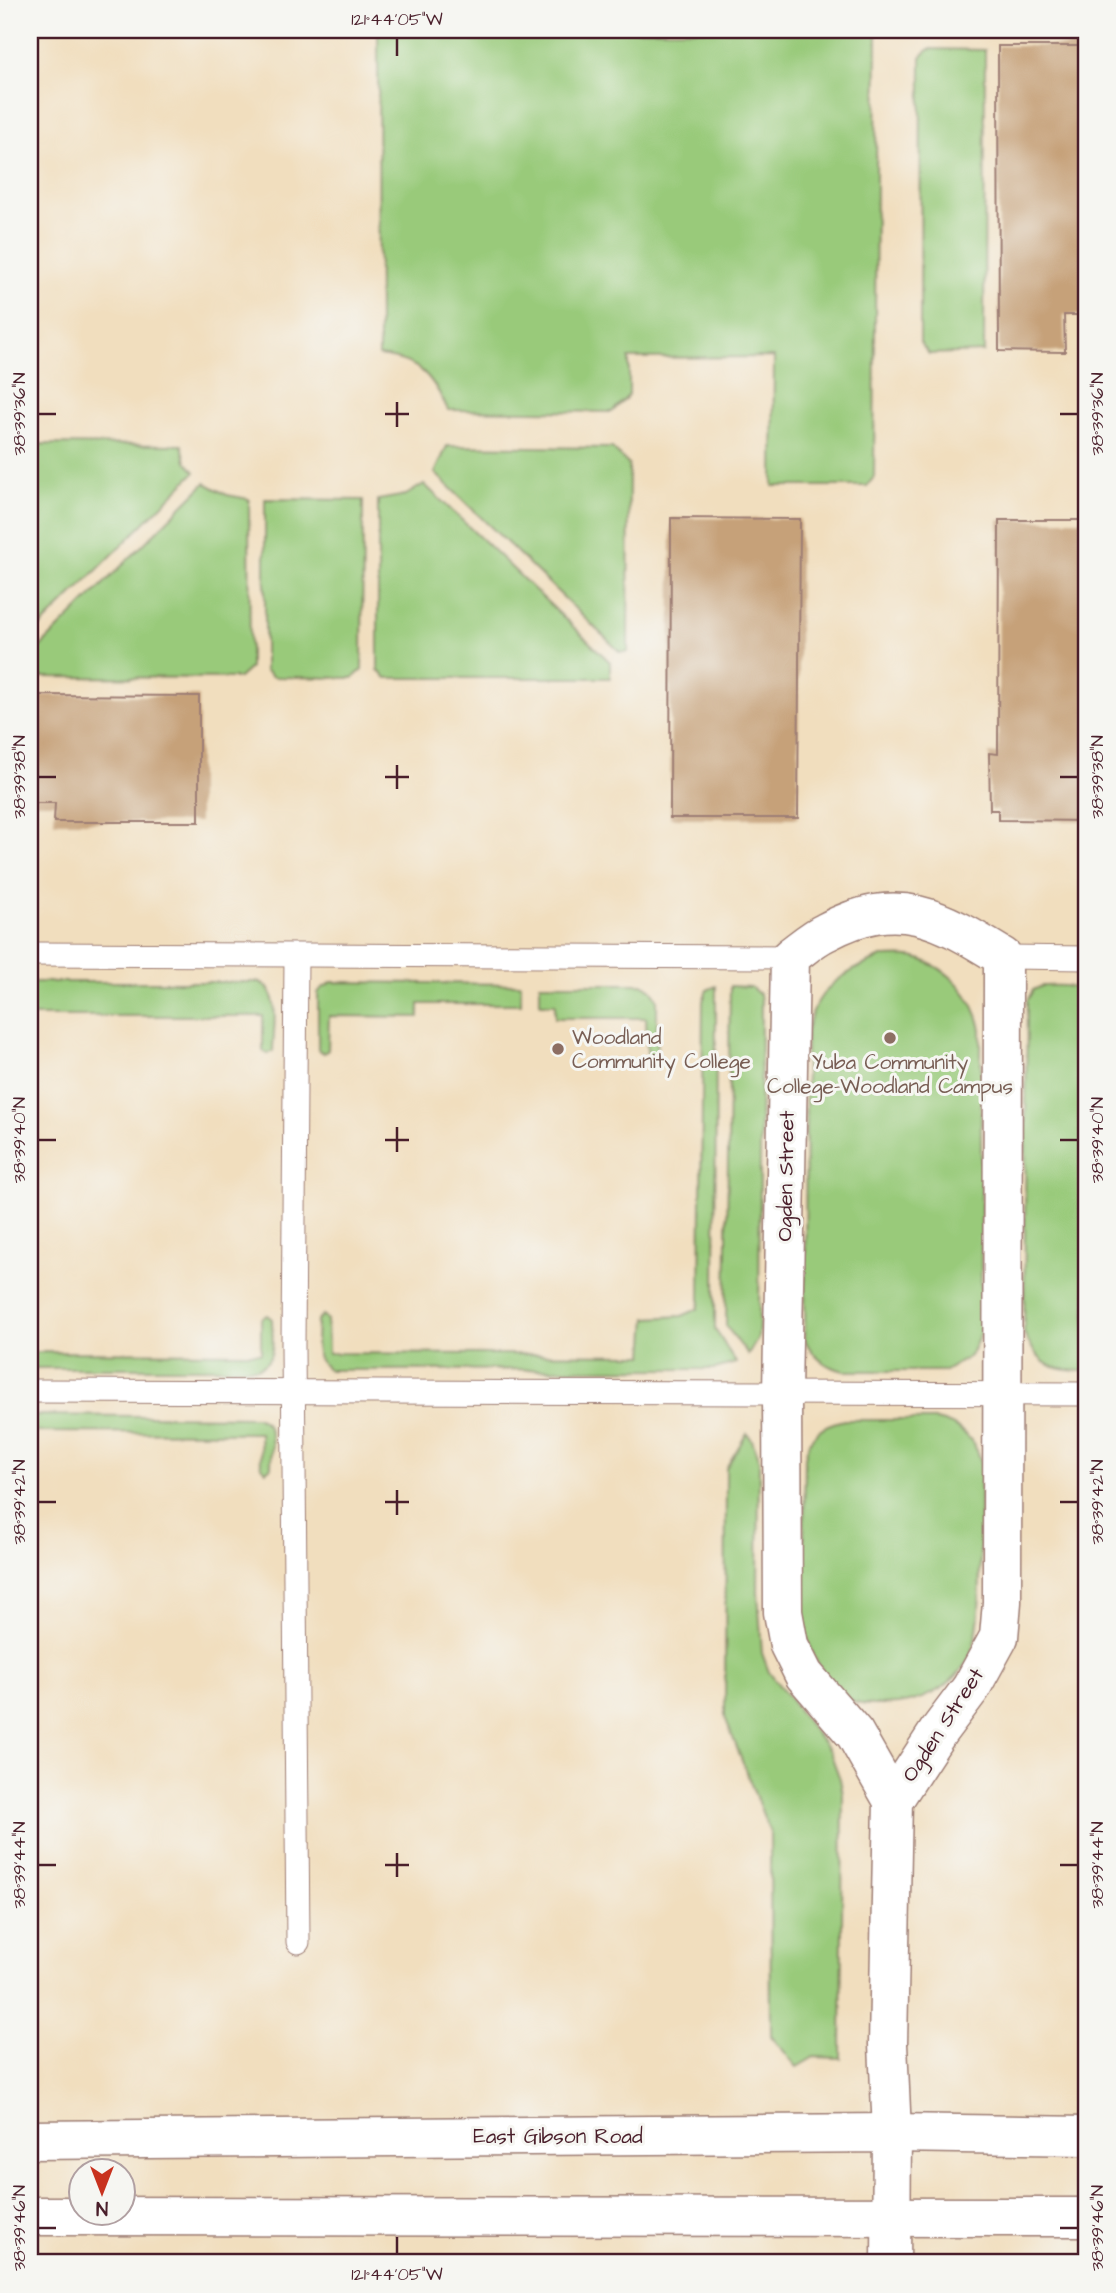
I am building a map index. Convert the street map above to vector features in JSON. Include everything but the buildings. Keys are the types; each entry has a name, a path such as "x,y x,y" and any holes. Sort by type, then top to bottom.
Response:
{"street":[{"path":"790,957 825,932 855,919 890,911 921,915 943,923 1003,957"},
{"name":"Ogden Street","path":"790,957 782,1394 783,1612 789,1645 804,1675 855,1734 893,1801 888,2044 892,2133 891,2263"},
{"name":"Ogden Street","path":"893,1801 938,1732 971,1688 999,1637 1002,1602 1003,957"},
{"name":"East Gibson Road","path":"30,2140 892,2133 1086,2136"},
{"path":"30,2216 1086,2217"}],"lane":[{"path":"30,954 790,957"},
{"path":"296,956 293,1392 298,1942"},
{"path":"1003,957 1086,958"},
{"path":"30,1391 1086,1394"}],"green space":[{"path":"378,30 877,30 874,477 867,486 773,486 774,357 629,358 629,395 612,412 448,410 430,378 422,371 405,361 379,356"},
{"path":"929,49 985,50 984,352 929,354 920,343 921,57"},
{"path":"30,444 182,445 186,461 195,472 30,637"},
{"path":"447,446 612,448 629,465 628,652 620,652 435,473"},
{"path":"205,483 227,495 249,499 250,668 239,678 30,677 30,657"},
{"path":"424,484 610,662 610,678 386,678 378,670 378,500 406,495"},
{"path":"265,499 363,500 362,670 353,678 273,677 265,670"},
{"path":"882,957 912,957 950,976 973,1005 981,1029 981,1333 970,1356 945,1371 844,1371 821,1360 805,1340 806,1036 815,1006 823,994 842,977"},
{"path":"30,982 260,982 267,987 274,1003 273,1051 268,1054 263,1051 263,1016 30,1016"},
{"path":"332,982 521,984 521,1004 419,1004 419,1017 329,1016 328,1050 324,1053 318,1050 318,993"},
{"path":"540,984 647,986 657,999 657,1053 652,1056 647,1053 646,1018 555,1018 555,1004 540,1004"},
{"path":"716,986 715,1329 736,1363 715,1369 329,1370 323,1365 317,1354 316,1341 317,1320 323,1315 327,1320 328,1353 644,1355 647,1318 682,1316 698,1309 703,1001 707,990"},
{"path":"730,986 751,987 760,995 761,1001 759,1326 758,1338 748,1355 726,1326"},
{"path":"1042,986 1072,987 1086,999 1086,1371 1064,1370 1047,1364 1035,1353 1024,1333 1027,1001 1033,990"},
{"path":"267,1315 272,1319 271,1355 264,1365 257,1368 30,1368 30,1352 261,1353 261,1319"},
{"path":"30,1415 256,1417 263,1421 270,1431 271,1467 266,1471 261,1466 260,1433 30,1432"},
{"path":"844,1420 945,1422 970,1439 981,1461 979,1608 975,1642 964,1666 945,1686 920,1698 893,1705 867,1705 848,1699 839,1692 818,1665 803,1622 805,1457 817,1432"},
{"path":"747,1433 759,1461 758,1593 762,1653 769,1672 830,1752 843,1794 841,2058 814,2057 797,2067 771,2036 770,1833 725,1717 726,1468"}],"place":[{"name":"Yuba Community College-Woodland Campus","path":"890,1038"},
{"name":"Woodland Community College","path":"558,1049"}]}
